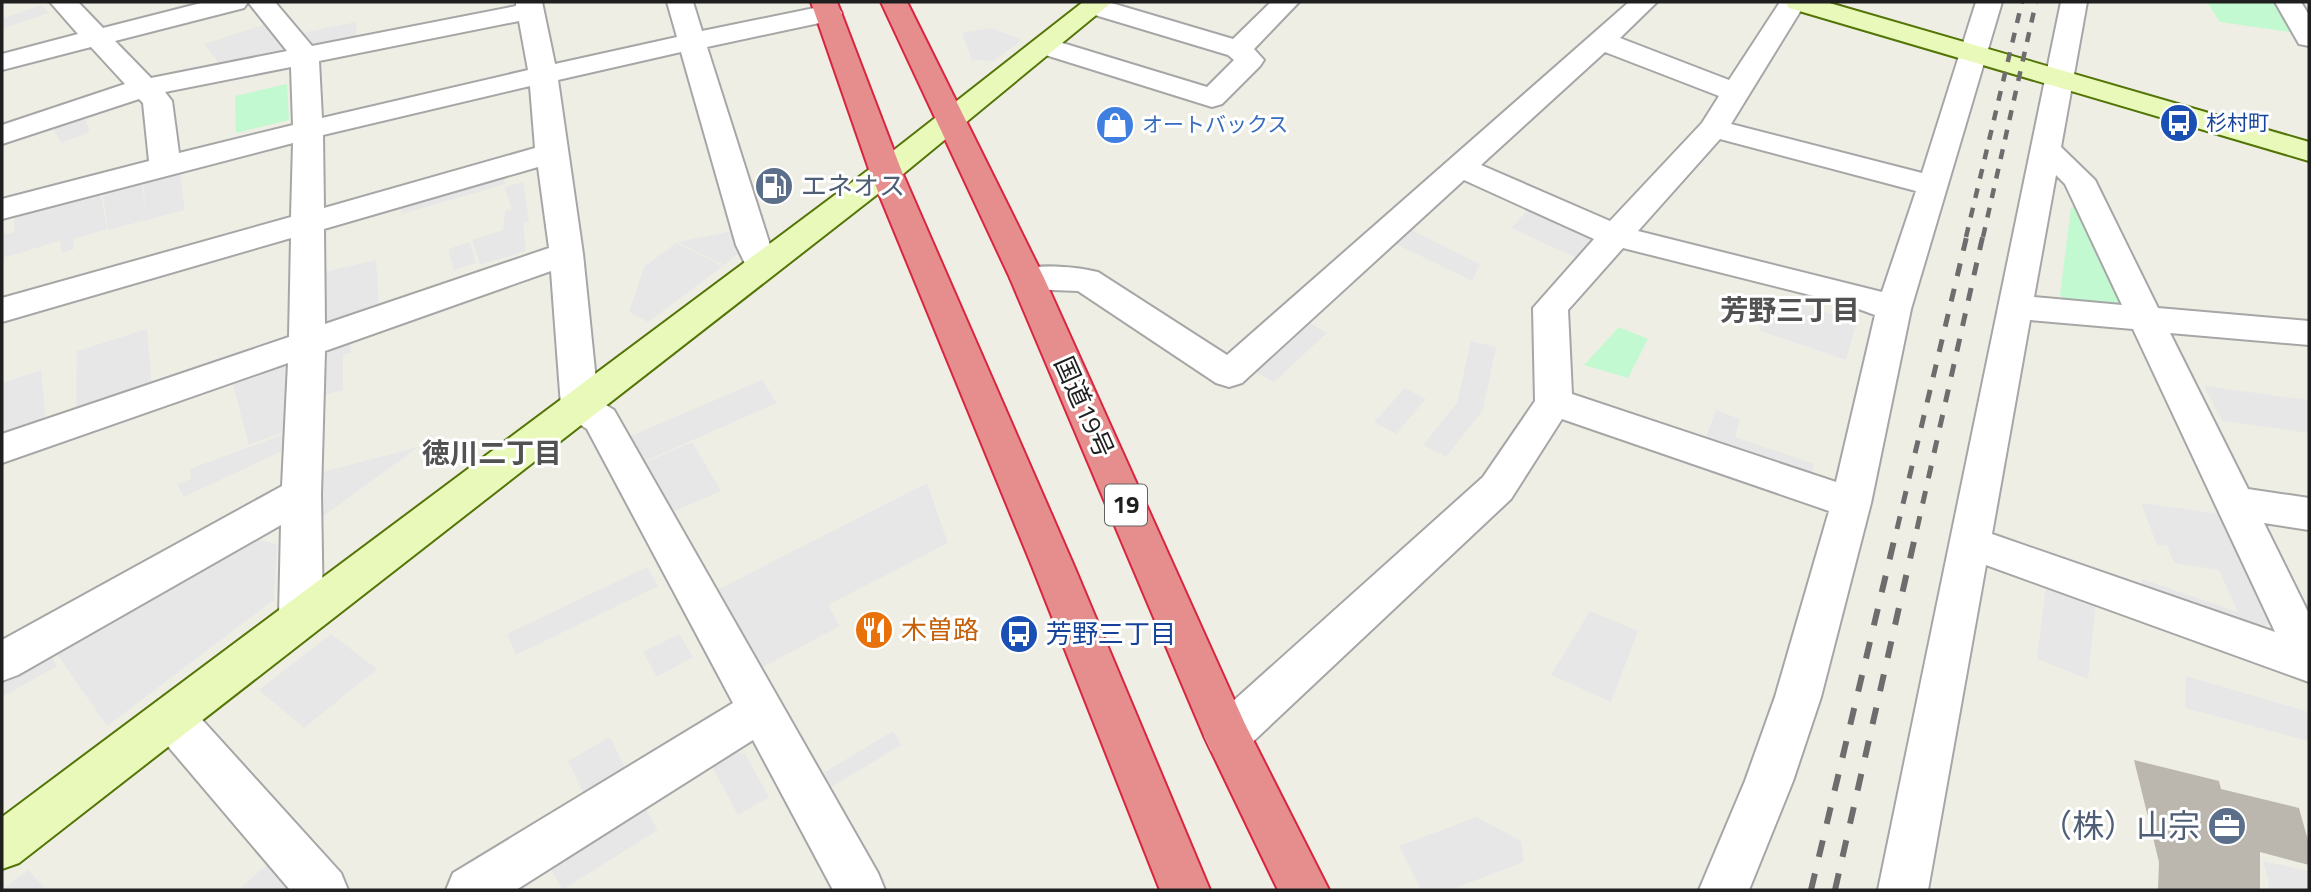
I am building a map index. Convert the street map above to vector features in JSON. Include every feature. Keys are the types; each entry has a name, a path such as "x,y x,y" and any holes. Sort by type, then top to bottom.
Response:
{"highway":[{"name":"国道19号","path":"894,2 1027,278 1227,736 1304,890"},
{"path":"826,8 886,172 1053,566 1185,890"}],"street":[{"path":"63,2 156,101 165,165"},
{"path":"2,62 234,2"},
{"path":"261,2 305,55 308,221 307,343 300,494 302,616"},
{"path":"680,2 753,245 762,266"},
{"path":"1238,49 1286,2"},
{"path":"1027,278 1086,280 1229,374 1644,2"},
{"path":"1227,736 1497,488 1554,402 1550,308 1713,128 1796,2 2309,152"},
{"path":"1724,890 1769,781 1798,697 1851,503 1894,310 1989,2"},
{"path":"1903,890 2074,2"},
{"path":"2288,2 2309,38"},
{"path":"2,846 886,172 1097,4 1238,49 1250,60 1212,98 1046,46"},
{"path":"2,135 142,88 529,6 543,74 566,254 580,406"},
{"path":"2,209 165,165 826,8"},
{"path":"1601,41 1736,92"},
{"path":"1713,128 1933,186"},
{"path":"2045,148 2079,180 2309,661"},
{"path":"2,310 551,153"},
{"path":"1460,167 1616,236 1851,294 1894,310"},
{"path":"2,449 566,254"},
{"path":"2016,305 2309,333"},
{"path":"1554,402 1851,503"},
{"path":"580,406 601,420 860,890"},
{"path":"2,662 300,494"},
{"path":"2232,502 2309,514"},
{"path":"1971,543 2309,661"},
{"path":"471,890 761,710"},
{"path":"171,717 323,890"}],"green space":[{"path":"2207,2 2278,2 2296,33 2220,22"},
{"path":"287,84 289,120 236,133 235,96"},
{"path":"2071,207 2077,207 2121,301 2117,309 2069,303 2060,295"},
{"path":"1619,327 1648,339 1628,378 1584,365"}],"shaded area":[{"path":"41,5 49,13 4,28 2,26 2,19"},
{"path":"356,22 357,38 317,47 312,46 301,33"},
{"path":"266,24 284,47 273,56 222,67 204,44"},
{"path":"991,28 1022,40 994,61 972,60 962,33"},
{"path":"83,114 90,132 61,143 51,125"},
{"path":"179,167 185,210 108,230 102,189 141,178 146,214 143,178"},
{"path":"503,175 506,184 402,214 399,205"},
{"path":"523,182 529,221 523,223 526,251 480,265 472,240 503,230 505,211 512,209 504,187"},
{"path":"100,190 107,229 73,239 74,249 61,253 60,241 2,258 2,235 14,232 15,212"},
{"path":"1529,209 1590,235 1593,243 1579,259 1511,228"},
{"path":"1410,229 1480,264 1472,281 1394,243"},
{"path":"732,231 739,253 724,265 677,242"},
{"path":"470,242 476,263 454,270 448,249"},
{"path":"676,243 723,266 648,322 629,312 644,267"},
{"path":"376,260 379,307 331,325 318,321 319,273"},
{"path":"1767,295 1857,321 1846,360 1760,331"},
{"path":"1310,323 1327,333 1274,382 1256,372"},
{"path":"147,329 152,386 76,413 77,351"},
{"path":"350,337 351,353 343,355 343,390 316,397 317,351"},
{"path":"1471,341 1496,347 1483,410 1446,457 1423,445 1457,403"},
{"path":"276,362 289,366 283,432 249,445 231,378"},
{"path":"41,370 46,425 2,440 2,383"},
{"path":"762,380 777,403 645,461 631,436"},
{"path":"2204,386 2309,400 2309,433 2222,421"},
{"path":"1405,388 1426,399 1396,434 1374,422"},
{"path":"1716,410 1740,419 1735,437 1814,464 1811,475 1703,445"},
{"path":"284,434 282,451 184,497 177,484 191,479 190,469"},
{"path":"692,442 721,491 673,512 646,462"},
{"path":"418,447 313,524 315,474"},
{"path":"927,483 948,543 828,605 840,626 759,669 713,592"},
{"path":"2141,503 2220,514 2271,623 2250,633 2140,595 2142,579 2238,612 2219,570 2174,563 2167,546 2157,545"},
{"path":"244,537 277,544 274,600 107,726 52,647"},
{"path":"647,567 658,586 516,655 507,634"},
{"path":"2046,585 2096,603 2088,679 2037,659"},
{"path":"1590,611 1638,631 1611,702 1551,675"},
{"path":"331,634 377,669 304,728 259,690"},
{"path":"679,634 693,657 657,677 643,652"},
{"path":"48,649 57,666 2,697 2,675"},
{"path":"2186,676 2306,711 2309,741 2185,708"},
{"path":"893,731 901,745 828,789 820,775"},
{"path":"610,737 630,778 588,802 568,761"},
{"path":"728,751 745,754 769,797 738,815 710,763"},
{"path":"644,806 658,830 562,890 549,865"},
{"path":"1477,817 1521,841 1524,862 1450,890 1421,890 1399,846"},
{"path":"2263,861 2309,871 2309,890 2268,890 2269,882"},
{"path":"269,863 292,890 238,890"},
{"path":"28,870 47,890 2,890"}],"building":[{"name":"（株）山宗","path":"2134,760 2219,781 2221,789 2299,808 2309,844 2309,865 2260,852 2260,890 2158,890 2159,862"}],"railway":[{"path":"1966,237 2022,2"},
{"path":"1983,237 2036,2"},
{"path":"1897,529 1967,235"},
{"path":"1917,529 1983,235"},
{"path":"1811,890 1897,528"},
{"path":"1835,890 1917,528"}],"place":[{"name":"杉村町","path":"2179,123"},
{"name":"オートバックス","path":"1115,125"},
{"name":"エネオス","path":"774,186"},
{"name":"木曽路","path":"874,630"},
{"name":"芳野三丁目","path":"1019,634"},
{"name":"（株）山宗","path":"2227,826"}],"district":[{"name":"芳野三丁目","path":"1790,310"},
{"name":"徳川二丁目","path":"492,453"}]}
